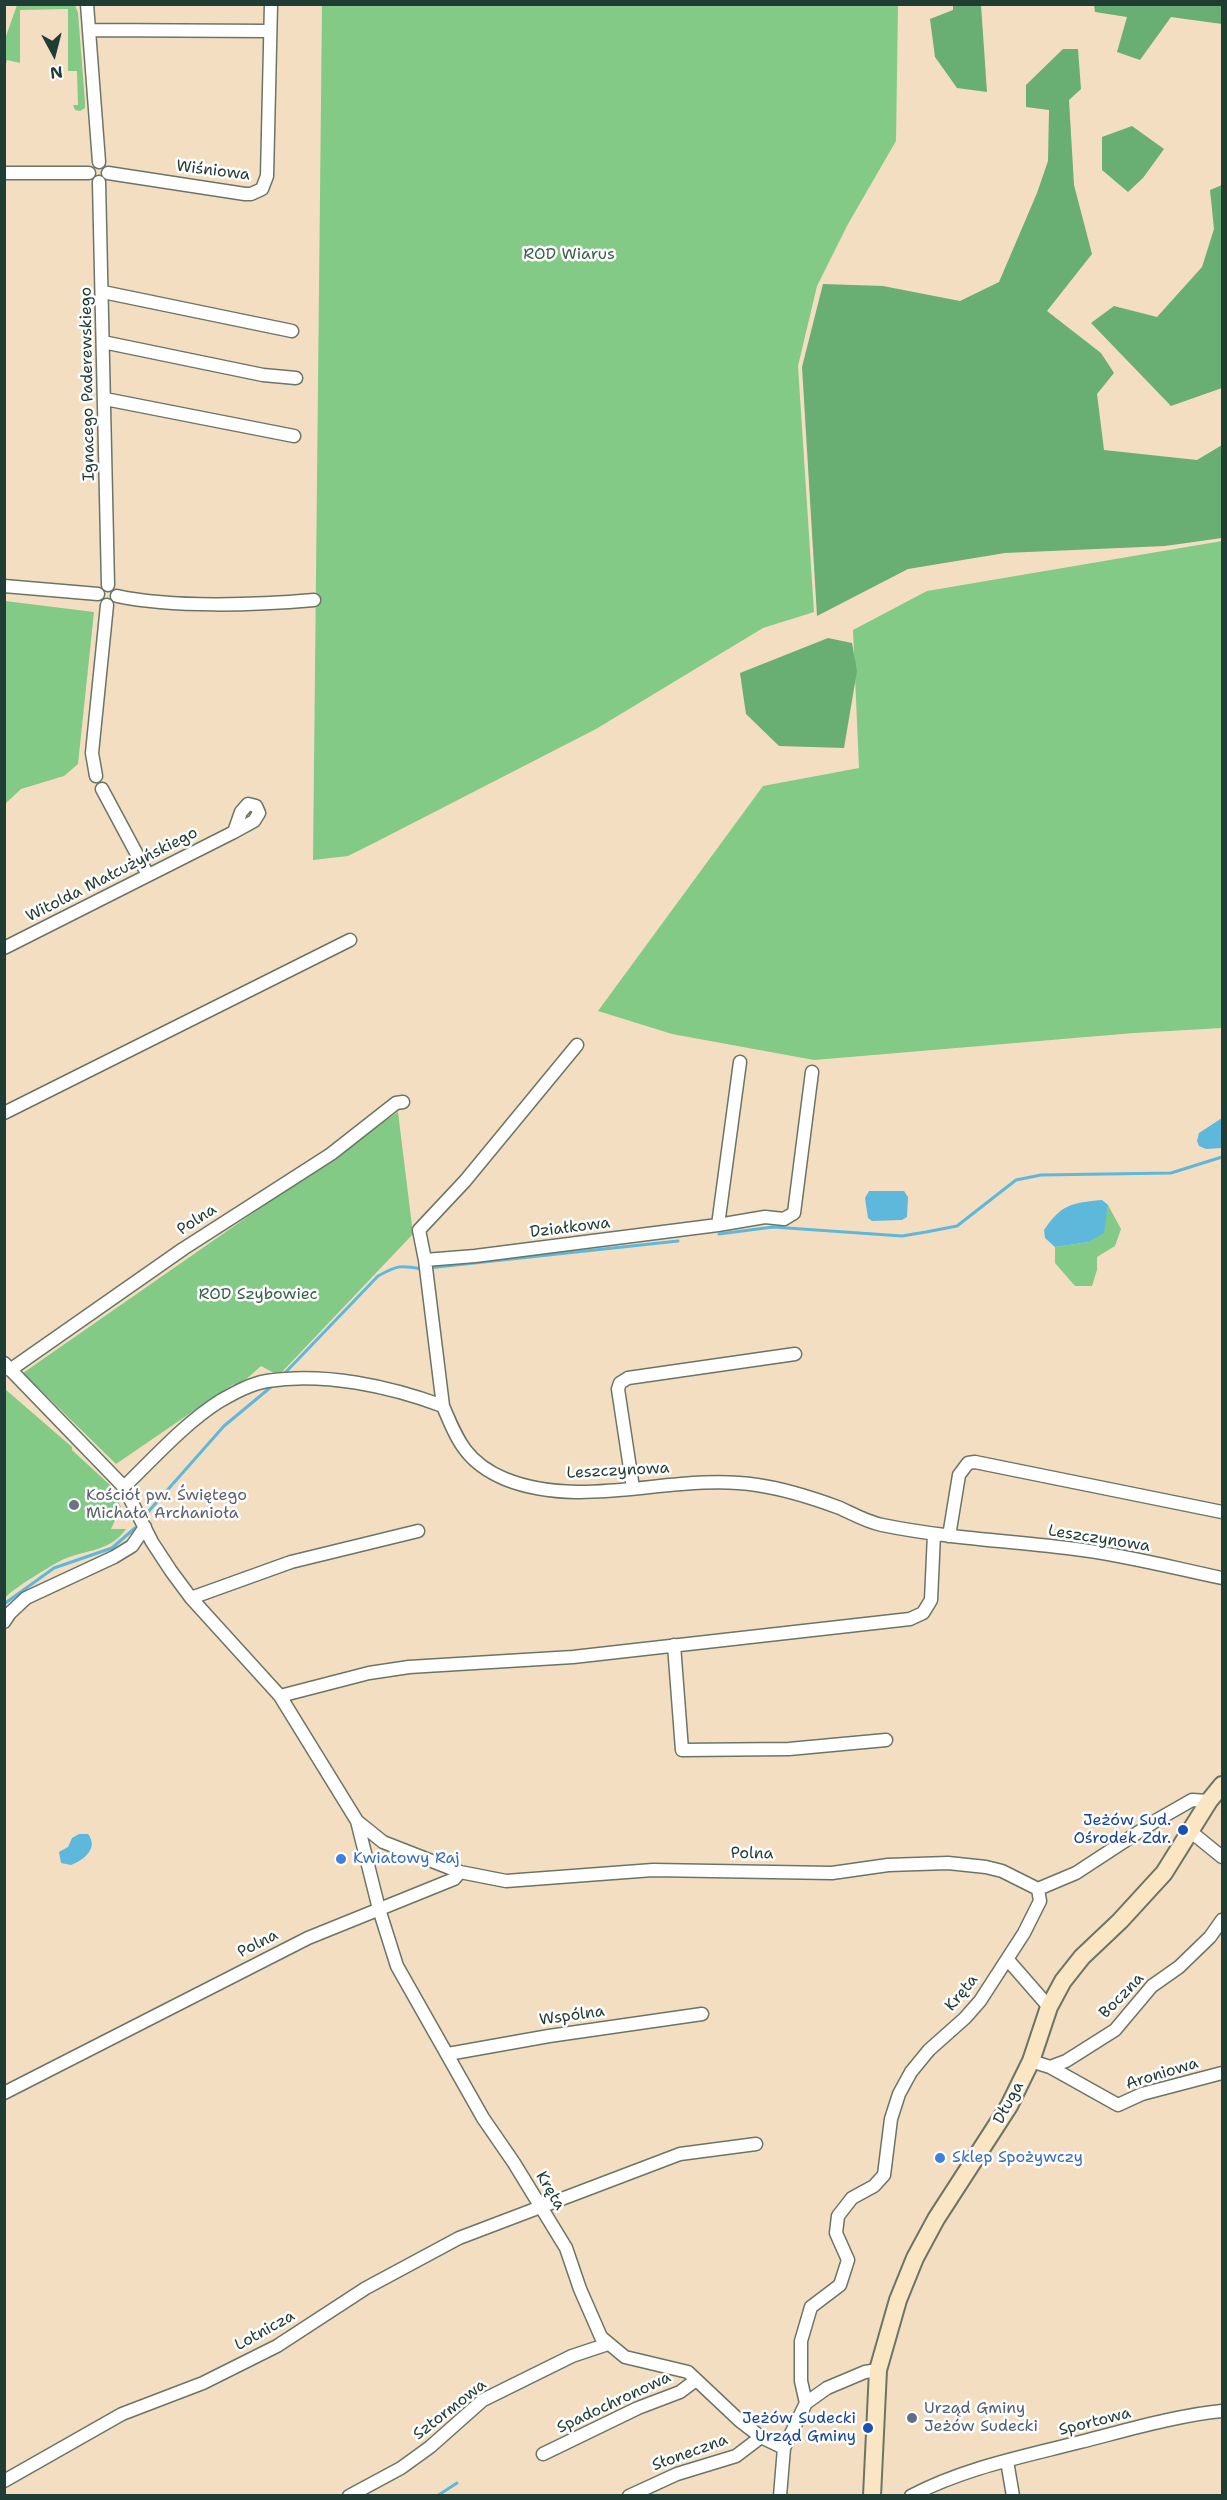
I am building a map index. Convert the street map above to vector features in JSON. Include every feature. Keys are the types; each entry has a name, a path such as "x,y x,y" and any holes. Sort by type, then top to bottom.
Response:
{"street":[{"path":"87,4 99,162"},
{"name":"Wiśniowa","path":"104,178 245,194 262,189 267,176 271,4"},
{"path":"89,30 269,31"},
{"path":"99,162 105,164 104,178 91,178 89,172 92,165 99,162"},
{"path":"4,173 89,172"},
{"name":"Ignacego Paderewskiego","path":"104,178 103,292 108,585"},
{"path":"103,292 292,331"},
{"path":"104,342 263,375 296,378"},
{"path":"105,399 294,436"},
{"path":"108,585 116,590 117,596 113,603 107,605 101,602 98,594 101,588 108,585"},
{"path":"4,586 98,594"},
{"path":"117,596 139,601 216,603 281,603 314,600"},
{"path":"96,776 92,753 107,605"},
{"path":"102,789 148,876"},
{"name":"Witolda Małcużyńskiego","path":"4,948 234,832"},
{"path":"4,1113 350,940"},
{"path":"124,1487 206,1411 242,1389 266,1381 336,1381 409,1395 443,1406 419,1230 465,1181 577,1045"},
{"path":"717,1226 740,1062"},
{"name":"Działkowa","path":"425,1268 475,1256 717,1226 765,1217 784,1219 794,1213 812,1072"},
{"name":"Polna","path":"403,1102 396,1103 331,1154 183,1249 7,1367 124,1487 171,1571 191,1598 280,1696 357,1821 383,1842 460,1872 506,1881 653,1870 832,1873 888,1865 948,1863 986,1866 1038,1889"},
{"path":"633,1488 618,1389 620,1383 628,1378 795,1354"},
{"name":"Leszczynowa","path":"443,1406 454,1433 474,1462 505,1479 537,1488 573,1492 720,1481 757,1485 793,1492 879,1524 949,1536 1078,1550 1222,1578"},
{"path":"949,1536 959,1475 968,1462 1222,1512"},
{"path":"4,1622 26,1598 114,1557 132,1546 145,1527"},
{"path":"191,1598 291,1562 418,1531"},
{"path":"280,1696 331,1682 399,1669 444,1664 573,1657 910,1619 923,1613 931,1600 934,1534"},
{"path":"674,1645 682,1750 789,1749 886,1740"},
{"name":"Długa","path":"872,2496 878,2370 898,2300 915,2258 936,2219 1010,2106 1031,2061 1050,2007 1063,1981 1082,1957 1120,1921 1164,1873 1209,1801 1222,1785"},
{"path":"1038,1889 1076,1874 1157,1820 1192,1800 1209,1801"},
{"name":"Kręta","path":"357,1821 379,1909 397,1966 483,2118 566,2248 580,2289 601,2337 625,2357 688,2372 740,2421 761,2437 784,2448"},
{"path":"1190,1831 1222,1857"},
{"name":"Polna","path":"4,2093 308,1938 454,1879 460,1872"},
{"name":"Kręta","path":"806,2403 801,2381 801,2341 811,2307 840,2285 848,2260 836,2233 838,2216 852,2198 874,2186 884,2175 891,2119 899,2094 911,2072 929,2050 966,2018 1008,1960 1040,1901 1038,1889"},
{"name":"Boczna","path":"1050,2067 1066,2061 1115,2030 1152,1986 1179,1967 1210,1938 1222,1920"},
{"path":"1008,1960 1050,2007"},
{"name":"Wspólna","path":"448,2054 549,2036 702,2014"},
{"path":"1031,2061 1050,2067"},
{"name":"Aroniowa","path":"1050,2067 1118,2105 1142,2094 1222,2073"},
{"name":"Lotnicza","path":"4,2481 122,2414 203,2383 277,2346 366,2288 459,2238 680,2154 756,2144"},
{"name":"Sztormowa","path":"349,2496 401,2468 483,2400 572,2356 608,2344"},
{"path":"780,2496 784,2448 806,2403 827,2388 865,2372 878,2370"},
{"name":"Spadochronowa","path":"543,2454 639,2408 680,2392 696,2380"},
{"name":"Sportowa","path":"911,2496 952,2476 1006,2461 1130,2429 1222,2411"},
{"name":"Słoneczna","path":"629,2496 677,2474 736,2456 761,2437"},
{"path":"1006,2461 1013,2496"}],"green space":[{"path":"17,5 75,5 78,13 85,108 80,111 75,110 73,105 78,105 77,71 68,71 68,9 20,10 20,63 7,60 5,67 5,39"},
{"name":"ROD Wiarus","path":"322,5 898,5 896,141 848,224 817,286 798,366 814,612 763,628 596,729 348,856 313,860"},
{"path":"953,5 981,5 987,92 957,88 935,57 930,19 953,10"},
{"path":"1094,5 1222,5 1222,24 1171,17 1140,60 1117,52 1127,17 1095,12"},
{"path":"1063,49 1078,49 1081,89 1069,100 1074,185 1092,254 1047,311 1101,353 1114,373 1097,394 1104,450 1197,460 1222,445 1222,538 1165,546 1005,553 908,569 817,616 802,367 823,284 883,286 960,301 999,282 1037,193 1048,161 1049,110 1026,107 1026,85"},
{"path":"1132,126 1164,149 1143,178 1128,192 1102,170 1102,137"},
{"path":"1222,185 1222,388 1171,406 1091,323 1114,306 1157,317 1202,267 1214,229 1210,190"},
{"path":"1222,541 1222,1028 1134,1033 814,1060 672,1034 598,1011 763,786 859,768 853,630 927,591"},
{"path":"5,601 94,612 78,764 64,776 21,789 5,804"},
{"path":"828,638 852,643 857,671 844,748 779,746 746,714 740,673"},
{"name":"ROD Szybowiec","path":"398,1112 413,1234 281,1373 274,1373 261,1366 242,1383 232,1385 116,1464 23,1373"},
{"path":"1108,1205 1121,1229 1115,1246 1097,1257 1097,1270 1092,1286 1075,1286 1055,1263 1055,1247 1089,1242 1103,1233"},
{"path":"5,1389 72,1447 72,1450 111,1486 121,1507 111,1529 126,1529 106,1546 64,1559 51,1566 5,1598"}],"water":[{"path":"1222,1118 1222,1148 1206,1149 1199,1146 1197,1141 1199,1133"},
{"path":"869,1191 904,1191 908,1197 907,1217 902,1220 872,1221 868,1218 865,1198"},
{"path":"1102,1200 1108,1205 1104,1233 1089,1242 1055,1247 1045,1238 1044,1230 1056,1215 1068,1206"},
{"path":"79,1834 88,1834 92,1844 91,1849 81,1860 71,1865 61,1863 59,1852 68,1847 72,1838"}],"waterway":[{"path":"719,1234 773,1227 902,1236 957,1226 1016,1180 1041,1175 1171,1173 1222,1157"},
{"path":"428,1268 678,1241"},
{"path":"283,1375 378,1276 399,1267 422,1269"},
{"path":"148,1512 224,1426 271,1387"},
{"path":"4,1604 54,1568 112,1548 135,1528"},
{"path":"437,2496 457,2483"}],"place":[{"name":"Kościół pw. Świętego Michała Archanioła","path":"74,1505"},
{"name":"Jeżów Sud. Ośrodek Zdr.","path":"1183,1830"},
{"name":"Kwiatowy Raj","path":"341,1859"},
{"name":"Sklep Spożywczy","path":"940,2158"},
{"name":"Urząd Gminy Jeżów Sudecki","path":"912,2418"},
{"name":"Jeżów Sudecki Urząd Gminy","path":"868,2428"}]}
